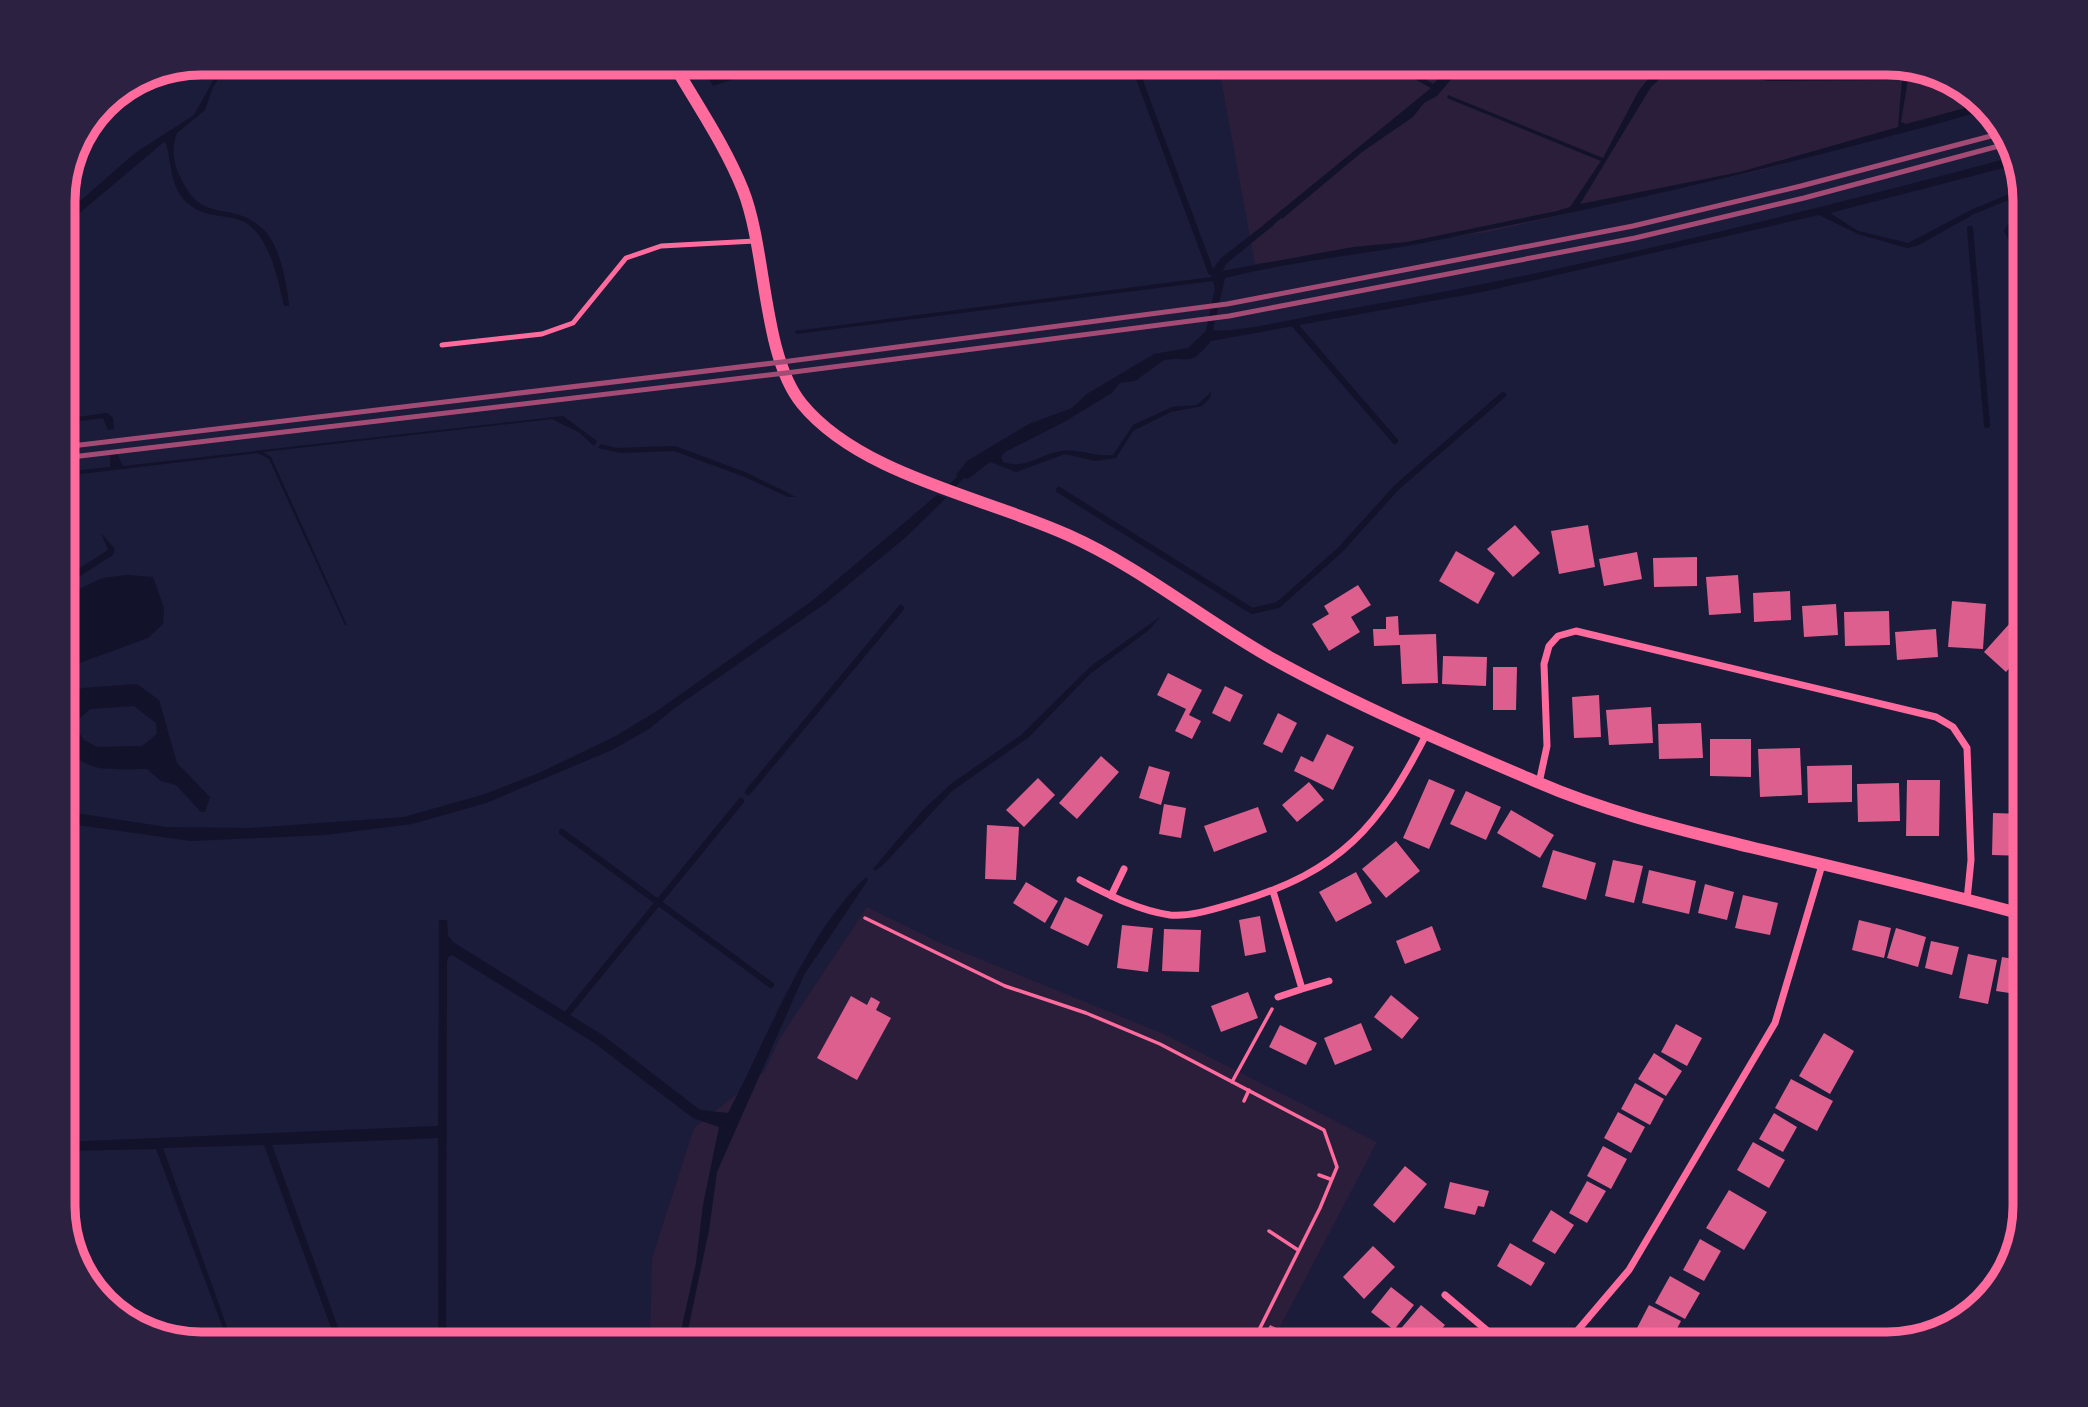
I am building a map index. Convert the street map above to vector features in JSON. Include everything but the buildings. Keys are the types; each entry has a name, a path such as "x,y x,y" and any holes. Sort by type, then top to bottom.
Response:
{"street":[{"path":"681,76 714,130 744,191 758,241 772,329 790,386 820,424 838,436 933,484 1068,534 1125,564 1270,657 1427,733 1539,783 1658,825 2013,912"},
{"path":"1539,783 1546,746 1544,664 1549,646 1558,636 1576,631 1936,717 1953,727 1967,748 1972,860 1967,900"},
{"path":"1080,880 1146,910 1173,915 1202,912 1273,891 1332,860 1373,821 1404,779 1427,733"},
{"path":"1576,1332 1629,1270 1775,1023 1822,865"},
{"path":"1111,896 1124,869"},
{"path":"1273,891 1302,989"},
{"path":"1278,997 1329,981"},
{"path":"1446,1295 1489,1332"}],"lane":[{"path":"442,345 542,334 573,323 626,257 661,246 758,241"}],"path":[{"path":"865,918 1006,986 1086,1013 1160,1044 1324,1130 1337,1167 1258,1332"},
{"path":"1232,1082 1278,997"},
{"path":"1244,1101 1249,1090"},
{"path":"1319,1175 1330,1179"},
{"path":"1269,1230 1298,1250"}],"shaded area":[{"path":"1220,75 1887,75 1904,76 1943,88 1976,112 1762,170 1488,232 1255,264"},
{"path":"1408,75 1420,75 1433,84 1442,75 1455,75 1437,96 1424,103 1413,117 1362,152 1282,219 1278,213 1431,88"},
{"path":"1651,75 1663,75 1651,87 1580,204 1740,172 1898,127 1902,80 1768,81 1741,75 1904,76 1916,79 1908,79 1901,122 1906,124 1971,107 1977,113 1778,165 1639,198 1428,242 1225,278 1213,330 1278,323 1599,260 1765,221 2005,159 2008,167 1830,213 1858,231 1908,243 1973,209 2013,193 2013,198 1974,214 1917,246 1907,248 1858,234 1819,215 1482,292 1211,341 1194,358 1164,360 1135,381 1120,383 1112,393 1064,422 1005,452 1001,457 1003,462 1019,464 1068,450 1113,455 1133,425 1172,407 1197,405 1211,392 1210,398 1202,406 1171,412 1133,431 1116,458 1095,461 1065,454 1016,472 990,462 968,479 956,475 967,461 1029,424 1072,408 1087,394 1154,354 1188,348 1206,331 1215,288 1213,281 796,334 795,331 1212,277 1211,272 1220,259 1270,220 1274,225 1227,263 1222,271 1353,247 1407,242 1557,211 1570,207 1601,161 1447,98 1448,95 1603,158 1638,92"},
{"path":"216,76 220,76 213,87 205,110 177,133 174,157 177,170 186,189 196,200 206,207 251,220 270,237 278,255 289,306 284,306 266,246 251,227 236,219 202,212 183,198 172,174 165,141 76,216 76,205 135,153 194,115"},
{"path":"707,76 741,76 737,78 713,86"},
{"path":"2013,218 2013,247 2004,231"},
{"path":"107,413 113,418 114,429 108,430 103,418 76,421 76,417"},
{"path":"563,416 597,441 594,446 580,433 552,419 263,452 271,457 347,625 269,459 258,453 76,474 76,471 110,467 110,454 117,453 123,466"},
{"path":"601,444 616,448 675,446 745,472 796,497 788,497 745,477 674,451 621,453 598,448"},
{"path":"937,495 946,498 906,537 826,603 676,707 649,729 612,750 486,803 412,824 325,835 191,841 76,825 76,813 166,827 249,828 404,817 482,795 539,773 616,736 660,709 812,601"},
{"path":"101,533 115,549 113,555 76,579 76,571 108,550"},
{"path":"127,575 153,577 164,608 163,624 148,638 76,664 76,590 103,578"},
{"path":"1160,617 1149,630 1090,674 1029,737 952,791 883,865 875,871 873,869 923,810 951,784 1021,735 1091,666"},
{"path":"137,684 159,700 177,763 210,797 205,812 201,812 176,785 161,781 147,769 100,768 76,757 76,692 82,688","holes":["134,706 156,723 157,734 142,746 97,747 84,740 78,731 79,719 90,709"]},
{"path":"866,877 868,880 804,975 717,1172 709,1230 688,1332 681,1332 696,1263 703,1205 719,1127 693,1118 593,1042 452,955 448,957 447,963 446,1332 438,1332 438,1138 272,1145 340,1332 333,1332 264,1145 163,1148 229,1332 225,1332 156,1149 76,1151 76,1141 438,1126 439,920 447,920 448,936 453,942 604,1036 700,1110 728,1113 789,989 824,928"},
{"path":"867,907 938,942 1164,1034 1377,1142 1277,1332 650,1332 652,1258 694,1128 764,1072 780,1038"},
{"path":"77,1225 94,1272 82,1246"},
{"path":"114,1297 124,1302 142,1317"}],"waterway":[{"path":"1138,75 1211,272"},
{"path":"1267,226 1285,211"},
{"path":"1970,229 1987,425"},
{"path":"1294,324 1395,441"},
{"path":"1059,490 1252,611 1278,605 1340,550 1397,487 1503,395"},
{"path":"948,490 965,473"},
{"path":"748,792 901,608"},
{"path":"567,1014 741,801"},
{"path":"562,832 771,985"}],"railway":[{"path":"76,445 782,362 1227,304 1633,226 1801,186 1994,135"},
{"path":"76,456 786,373 1229,316 1635,238 1804,198 2000,146"}]}
